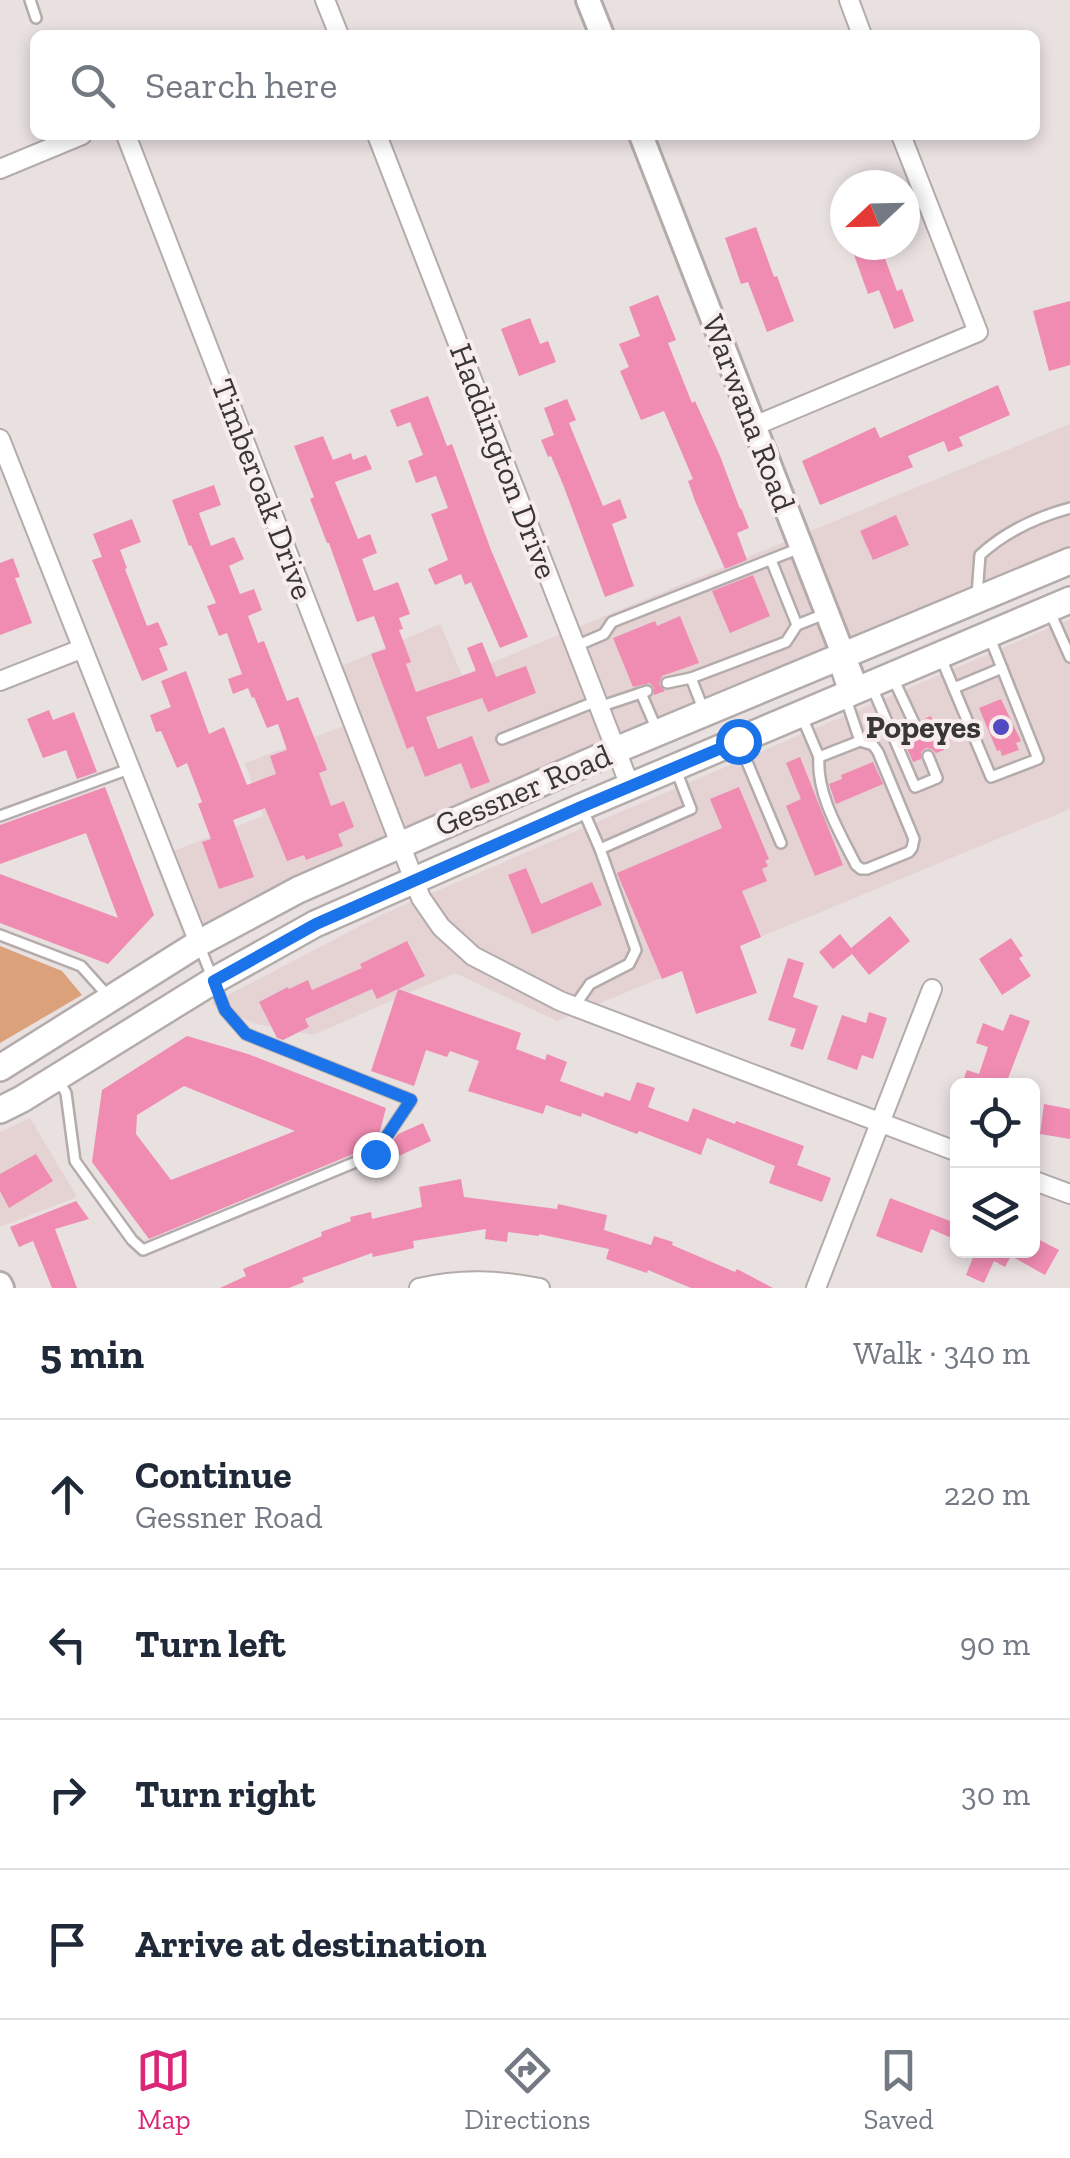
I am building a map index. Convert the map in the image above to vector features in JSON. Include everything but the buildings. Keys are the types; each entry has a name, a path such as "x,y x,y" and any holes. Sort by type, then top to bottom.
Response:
{"main road":[{"name":"Gessner Road","path":"0,1068 199,943 298,890 658,732 1070,560"},
{"name":"Gessner Road","path":"0,1110 316,924 1059,604"}],"street":[{"path":"325,0 331,30"},
{"path":"588,0 600,30"},
{"path":"848,0 860,30"},
{"path":"0,170 70,140"},
{"name":"Timberoak Drive","path":"128,140 421,898 441,927 473,956 574,1007 950,1149"},
{"name":"Haddington Drive","path":"379,140 630,786"},
{"name":"Warwana Road","path":"643,140 828,613 839,658 866,686"},
{"path":"754,426 978,332 903,140"},
{"path":"0,438 199,943"},
{"path":"0,681 81,649"},
{"path":"816,1288 932,990"},
{"path":"1040,1183 1070,1194"},
{"path":"419,1288 479,1280 540,1288"}],"lane":[{"path":"30,0 36,18"},
{"path":"977,600 980,555 1013,531 1070,508"},
{"path":"576,646 604,634 612,622 802,548"},
{"path":"771,560 797,625"},
{"path":"1059,604 1070,657"},
{"path":"666,683 692,678 786,642 797,625 828,613"},
{"path":"940,655 991,778 1038,759 989,635"},
{"path":"954,688 1002,668"},
{"path":"692,678 706,713"},
{"path":"866,686 912,719 888,724"},
{"path":"866,686 888,724 915,787 938,778 928,756"},
{"path":"860,740 866,686"},
{"path":"502,739 598,704 644,692 658,732"},
{"path":"800,714 819,757 822,790 856,865 867,870 909,852 914,840 873,745 860,740 819,757"},
{"path":"738,741 781,842"},
{"path":"600,849 691,809 675,767"},
{"path":"0,816 130,769"},
{"path":"574,1007 590,984 629,964 636,950 581,807"},
{"path":"0,935 80,966 110,998"},
{"path":"56,1078 66,1093 75,1160 143,1250 375,1154 411,1100 246,1034 225,1010 199,943"}],"shaded area":[{"path":"1070,424 1070,545 354,852 183,935 153,859 263,816 245,763 352,723 332,670 440,624 462,675"},
{"path":"1070,619 1070,809 557,1021 455,973 313,1035 256,1024 211,1004 383,914"},
{"path":"0,946 62,971 82,995 0,1043"},
{"path":"30,1118 77,1197 0,1227 0,1132"}],"place":[{"name":"Popeyes","path":"1001,727"}],"route":[{"path":"375,1154 411,1100 246,1034 225,1010 214,981 316,924 738,741"}]}
